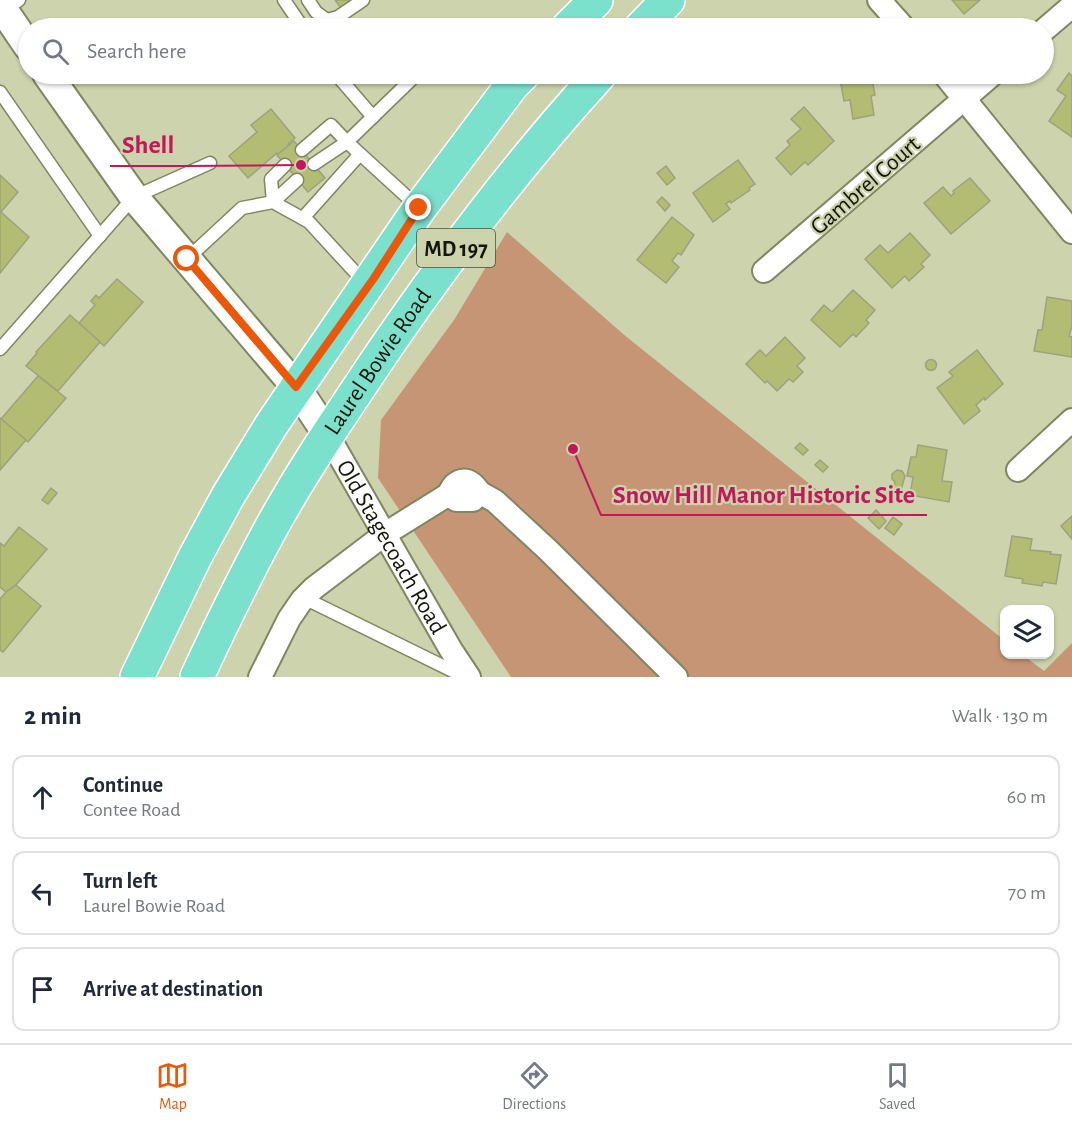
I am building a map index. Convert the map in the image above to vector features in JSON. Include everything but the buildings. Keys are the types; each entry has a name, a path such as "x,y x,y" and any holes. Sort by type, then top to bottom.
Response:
{"main road":[{"path":"578,18 596,0"},
{"path":"651,18 668,0"},
{"name":"Laurel Bowie Road","path":"137,677 195,557 228,496 296,387 507,84"},
{"name":"Laurel Bowie Road","path":"197,677 219,628 271,528 327,434 459,243 529,155 591,84"}],"street":[{"path":"879,0 895,18"},
{"path":"7,5 18,26"},
{"path":"1054,21 1072,6"},
{"name":"Old Stagecoach Road","path":"54,84 134,197 296,387 327,434 467,677"},
{"path":"953,84 1072,232"},
{"name":"Gambrel Court","path":"764,272 981,84"},
{"path":"1018,470 1072,420"},
{"path":"260,677 289,619 304,598 320,582 385,534 449,494 456,500 472,500 479,492 495,501 549,551 676,677"}],"lane":[{"path":"284,0 296,18"},
{"path":"308,0 316,12 324,18"},
{"path":"334,18 363,0"},
{"path":"345,84 373,117"},
{"path":"314,164 347,142 407,84"},
{"path":"0,92 100,236"},
{"path":"302,150 331,125 419,208"},
{"path":"303,218 360,154"},
{"path":"0,349 134,197 210,163"},
{"path":"273,202 271,179 285,165"},
{"path":"187,259 242,208 273,202 297,180"},
{"path":"273,202 309,222 368,286"},
{"path":"304,598 467,677"}],"shaded area":[{"path":"507,232 623,334 1000,637 1000,659 1028,659 1044,671 1072,643 1072,677 511,677 378,478 381,420 454,320"}],"place":[{"name":"Shell","path":"301,165"},
{"name":"Snow Hill Manor Historic Site","path":"573,449"}],"route":[{"path":"187,259 296,387 374,278 419,208"}]}
